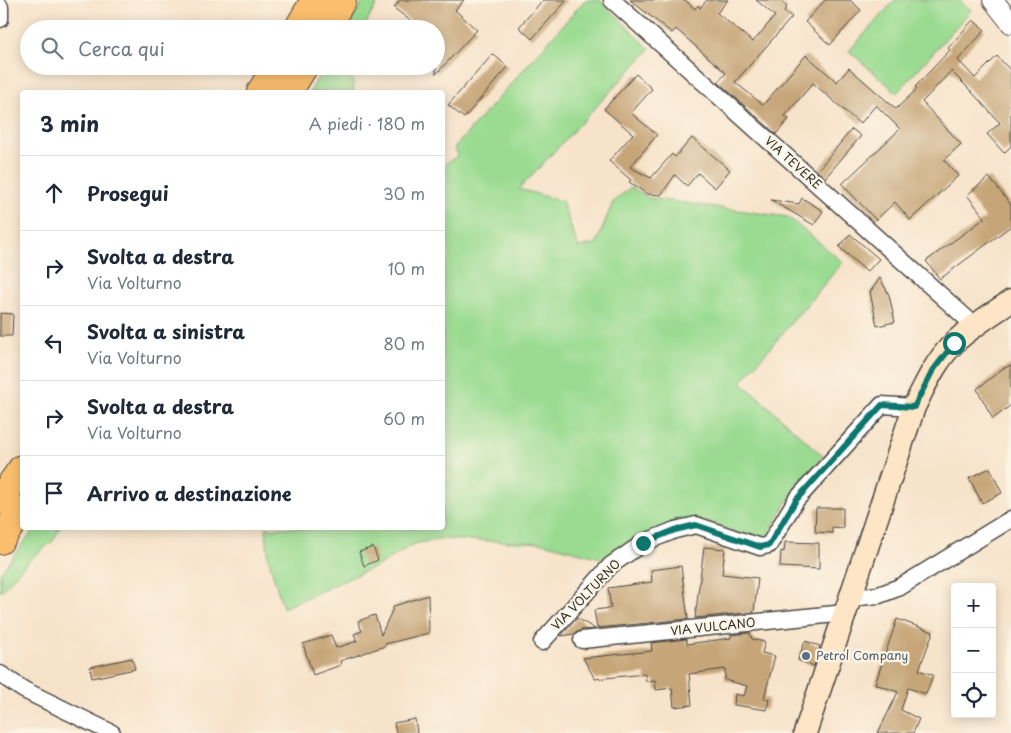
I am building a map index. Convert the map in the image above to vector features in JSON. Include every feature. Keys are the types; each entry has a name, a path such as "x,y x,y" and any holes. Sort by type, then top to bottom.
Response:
{"highway":[{"path":"303,20 315,0"},
{"path":"330,20 342,0"},
{"path":"263,90 272,75"},
{"path":"289,90 298,75"},
{"path":"0,500 20,472"},
{"path":"0,540 20,513"}],"main road":[{"path":"805,733 914,407 932,372 954,343 975,326 1011,302"}],"street":[{"name":"VIA TEVERE","path":"612,0 975,326"},
{"path":"0,7 0,19"},
{"name":"VIA VOLTURNO","path":"542,642 611,565 643,543 675,530 696,525 760,547 769,545 796,500 882,405 914,407"},
{"name":"VIA VULCANO","path":"582,640 847,606 900,587 1011,519"},
{"path":"0,674 24,690 112,733"}],"green space":[{"path":"364,0 379,0 368,20 352,20"},
{"path":"585,0 600,0 650,49 519,189 562,201 578,247 596,244 613,202 631,187 649,198 788,217 843,262 741,382 823,456 793,492 767,536 754,540 710,522 608,560 543,543 439,539 414,544 379,565 283,608 268,558 266,530 445,530 445,165 458,155 454,148"},
{"path":"895,0 959,0 971,10 897,93 849,51"},
{"path":"320,75 352,75 354,90 311,90"},
{"path":"33,530 59,530 53,541 28,561 0,592 0,573"}],"building":[{"path":"400,0 464,0 455,10 477,30 445,64 445,20 409,20 394,8"},
{"path":"543,0 567,0 532,39 519,27"},
{"path":"630,0 685,0 695,9 698,5 700,8 707,0 728,0 717,13 753,42 775,16 756,0 779,0 787,7 784,11 792,17 735,82 763,105 806,55 837,82 849,68 896,109 917,89 915,87 950,50 948,48 973,20 985,30 958,60 975,78 997,56 1011,71 1011,146 1004,153 987,134 1000,123 951,71 922,102 961,144 944,160 958,176 910,220 895,202 876,220 842,184 900,129 876,105 860,124 813,83 785,116 789,119 776,134 718,82 726,73 676,29 672,33"},
{"path":"825,0 850,0 861,10 830,45 805,22"},
{"path":"493,54 508,67 464,118 448,105"},
{"path":"636,74 652,89 631,113 657,135 630,167 651,178 672,154 675,157 692,138 730,170 715,188 698,173 687,186 675,175 661,195 647,194 629,182 631,180 609,161 633,134 604,109"},
{"path":"852,129 861,136 825,178 817,171"},
{"path":"989,177 1011,205 1011,226 940,279 926,261 985,218 967,195"},
{"path":"802,198 823,211 814,225 771,200 799,204"},
{"path":"850,234 879,259 867,272 839,247"},
{"path":"880,278 889,295 895,322 877,326 870,292"},
{"path":"0,313 13,314 12,336 0,336"},
{"path":"1011,365 1011,405 993,419 977,389 1002,369"},
{"path":"990,468 1002,493 982,503 969,478"},
{"path":"816,508 843,508 843,528 832,527 832,533 815,532"},
{"path":"785,542 819,543 819,569 780,567 781,551 784,552"},
{"path":"373,547 378,560 364,566 359,552"},
{"path":"704,547 725,549 722,574 758,578 754,612 695,618"},
{"path":"681,566 688,619 597,628 594,610 611,608 608,588 652,582 651,570"},
{"path":"428,595 429,633 385,644 385,646 340,661 341,665 313,675 303,644 331,635 336,648 357,641 354,634 362,631 358,621 375,615 381,635 394,606"},
{"path":"577,618 595,629 581,630 574,634 561,636"},
{"path":"897,619 933,632 919,670 933,675 926,694 908,688 901,710 919,719 913,733 878,733 898,692 875,684"},
{"path":"750,633 752,639 765,642 762,653 775,656 764,698 769,699 767,710 734,705 735,694 744,696 747,686 725,680 725,669 689,674 692,705 674,707 672,688 656,690 655,680 646,681 645,674 595,679 583,658 652,651 651,643 686,639 687,644 731,638 731,635"},
{"path":"805,641 820,646 814,666 798,660"},
{"path":"132,658 135,669 92,678 90,667"},
{"path":"415,719 417,733 396,733 394,723"}],"place":[{"name":"Petrol Company","path":"806,656"}],"route":[{"path":"643,543 675,530 696,525 760,547 769,545 796,500 882,405 914,407 932,372 954,343"}]}
